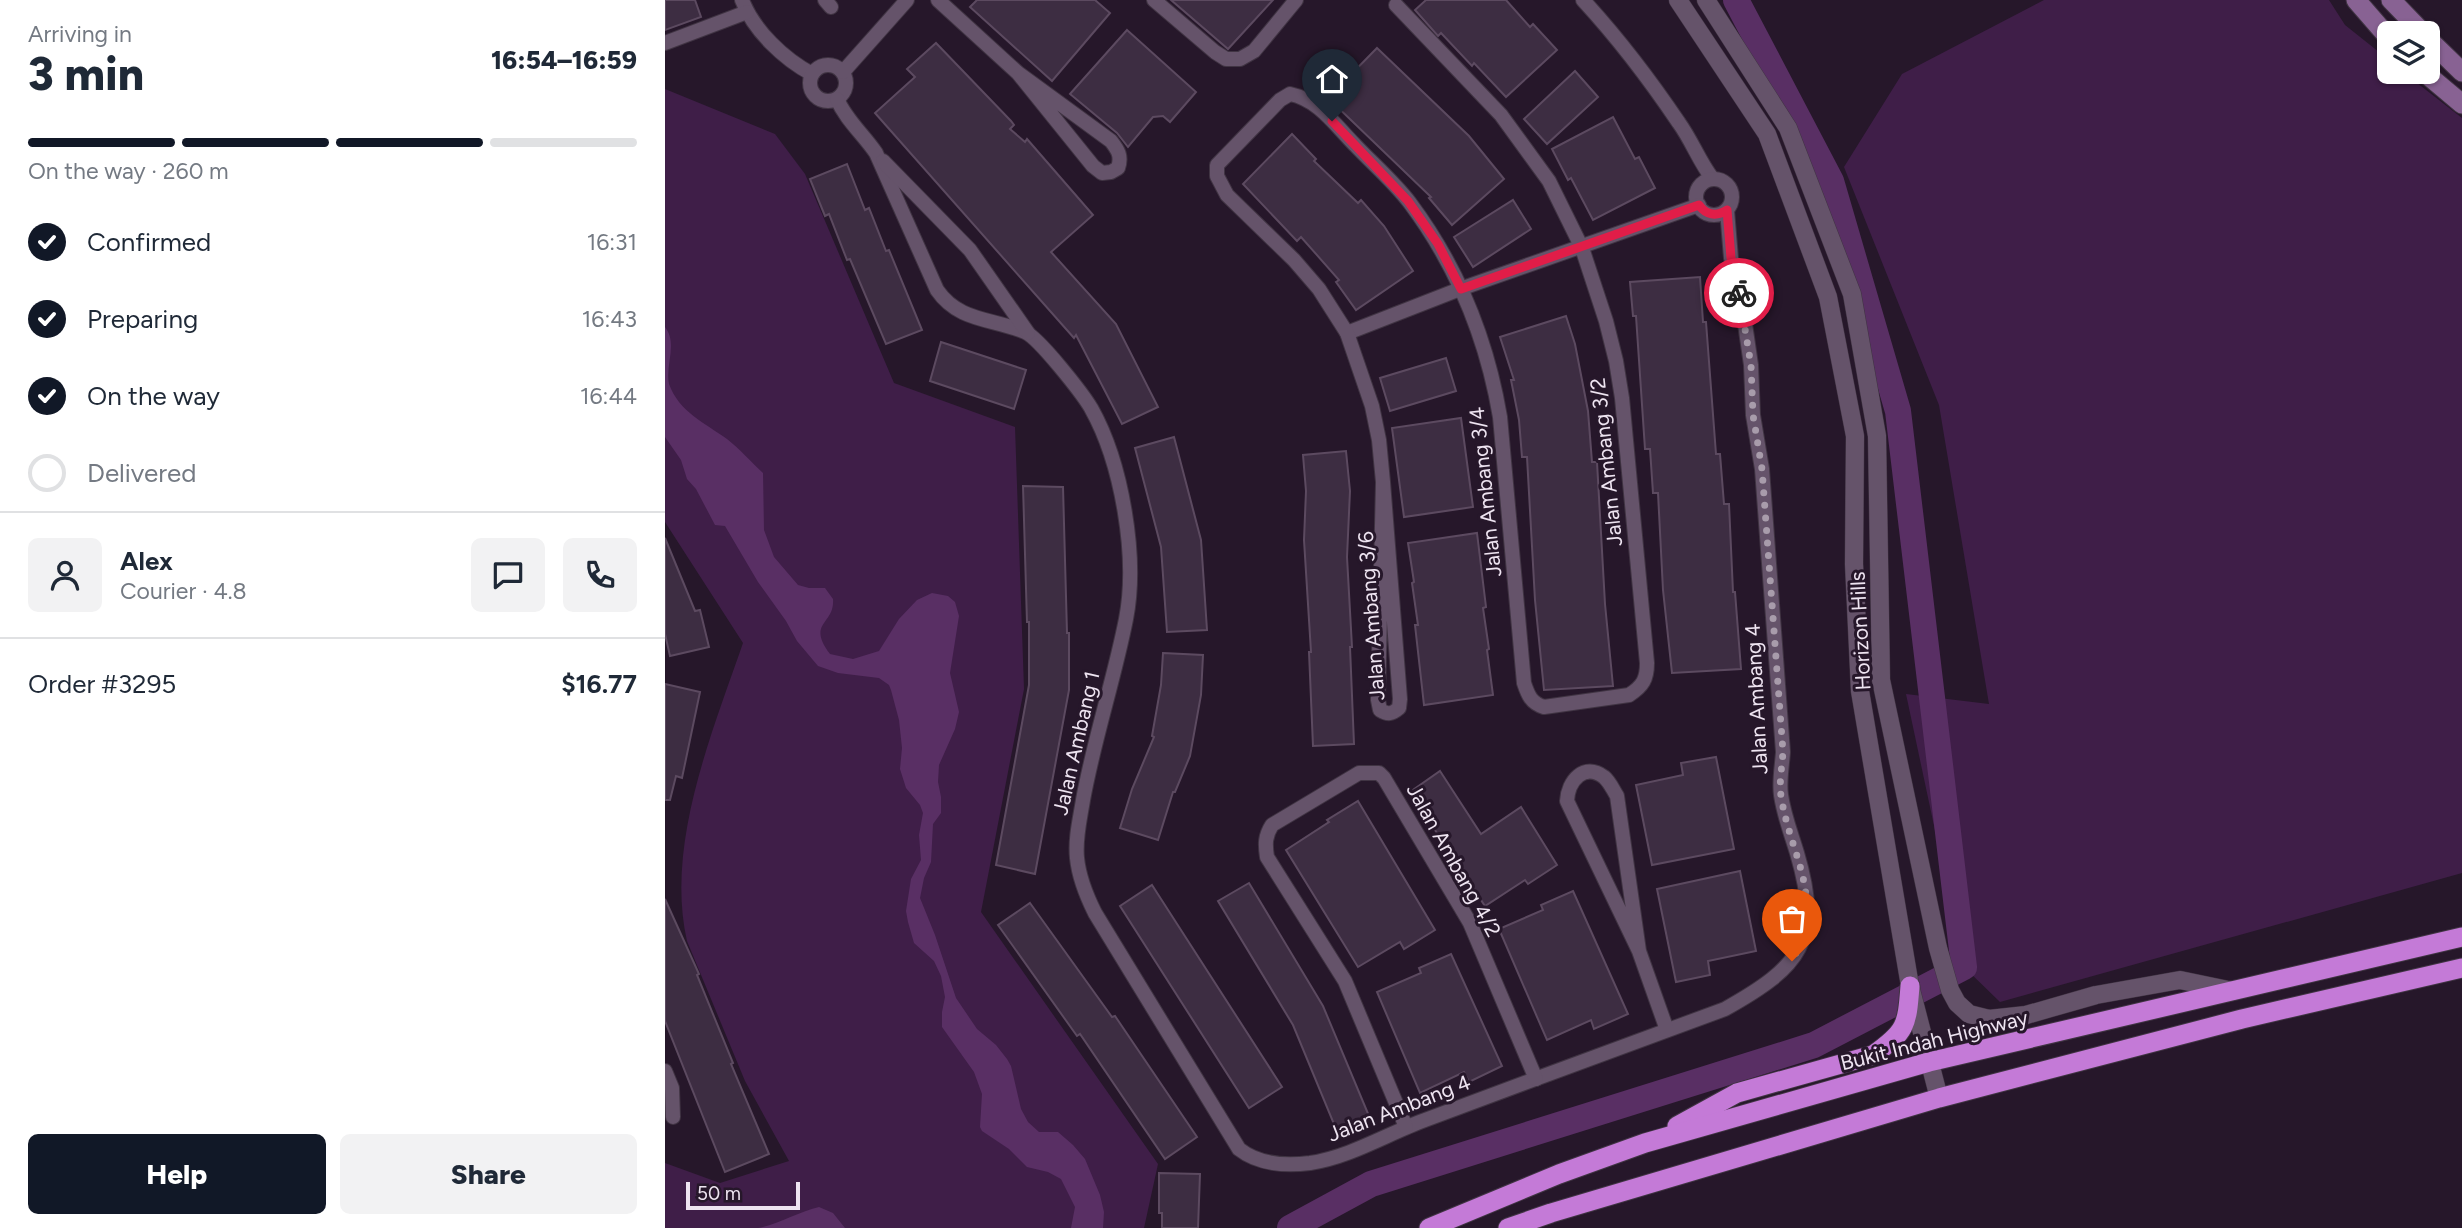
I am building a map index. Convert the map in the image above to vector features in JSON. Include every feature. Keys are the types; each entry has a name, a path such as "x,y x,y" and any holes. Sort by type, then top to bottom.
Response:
{"highway":[{"name":"Bukit Indah Highway","path":"1429,1228 1559,1174 1645,1143 1929,1062 2462,937"},
{"path":"1509,1228 1551,1213 1939,1098 2242,1019 2462,968"},
{"path":"1645,1143 1737,1093 1873,1055 1892,1042 1903,1030 1908,1016 1910,986"}],"main road":[{"path":"2356,0 2377,24"},
{"path":"2391,0 2411,21"},
{"path":"2440,51 2462,72"},
{"path":"2438,84 2462,104"}],"street":[{"path":"842,72 907,0"},
{"path":"938,0 1018,73 1111,141 1121,160 1118,168 1102,173 1093,166 1018,73"},
{"path":"1154,0 1226,59 1240,59 1254,51 1296,0"},
{"path":"1583,0 1609,29 1681,125 1701,164 1712,178 1723,181 1731,189 1732,201 1727,210 1717,215 1711,215 1696,200 1698,188 1712,178"},
{"name":"Horizon Hills","path":"1678,0 1766,134 1828,297 1855,436 1854,564 1860,691 1910,986 1939,1098"},
{"name":"Horizon Hills","path":"1706,0 1788,128 1852,294 1877,436 1881,680 1938,948 1957,1003 1969,1014 1989,1019 2026,1014 2097,995 2180,980 2233,991"},
{"name":"Jalan Ambang 3/2","path":"1396,5 1501,115 1549,181 1582,248 1616,361 1622,398 1647,677 1640,688 1629,695 1544,707 1528,696"},
{"path":"665,43 744,6 761,31 794,65 812,74"},
{"path":"836,66 846,78 845,90 837,99 829,102 815,96 811,89 812,74 818,68 836,66"},
{"name":"Jalan Ambang 3/4","path":"1217,176 1217,166 1280,100 1290,94 1302,96 1313,102 1408,201 1438,244 1461,289 1483,344 1494,382 1500,417 1524,683 1528,696"},
{"name":"Jalan Ambang 1","path":"837,99 843,115 970,250 1028,333 1076,386 1092,409 1114,465 1127,522 1130,569 1126,617 1087,776 1077,836 1081,880 1095,913 1239,1149"},
{"name":"Jalan Ambang 1","path":"876,153 937,290 946,304 961,313 1028,333"},
{"name":"Jalan Ambang 3/6","path":"1217,176 1227,195 1294,260 1319,289 1347,333 1372,406 1380,440 1400,699 1399,708 1394,713 1387,714 1380,710 1378,700 1383,482"},
{"path":"1347,333 1461,289 1699,205"},
{"name":"Jalan Ambang 4","path":"1239,1149 1248,1157 1288,1164 1339,1156 1406,1127 1725,1009 1765,986 1792,961 1803,940 1808,915 1800,866 1786,822 1781,792 1783,752 1762,469 1753,415 1747,337 1731,258 1727,210"},
{"path":"1639,951 1617,796 1607,779 1597,773 1585,772 1573,779 1567,789 1567,801 1639,951 1667,1030"},
{"name":"Jalan Ambang 4/2","path":"1406,1127 1345,981 1268,857 1265,845 1266,834 1272,825 1359,773 1379,774 1384,778 1470,923 1536,1079"},
{"path":"665,1071 672,1088 673,1117"}],"shaded area":[{"path":"2044,0 2329,0 2345,25 2377,50 2377,84 2418,84 2462,118 2462,873 2000,1002 1964,967 1906,694 1989,704 1939,405 1844,167 1902,74"},
{"path":"665,89 775,134 805,174 894,383 1015,427 1024,689 981,912 1158,1164 1144,1228 665,1228 665,1163 720,1183 789,1161 745,1081 687,941 682,904 682,867 695,790 743,643 665,522"},
{"path":"665,327 671,340 668,377 673,394 686,409 732,443 763,473 764,530 774,557 798,585 825,588 833,599 830,614 821,629 823,644 830,654 853,659 879,651 899,619 917,600 932,593 948,596 955,602 959,616 950,673 959,712 955,729 939,765 941,813 933,824 931,862 920,898 956,998 977,1029 996,1045 1007,1059 1021,1109 1028,1122 1039,1132 1058,1132 1085,1159 1100,1195 1104,1212 1103,1228 1071,1228 1075,1207 1061,1179 1048,1172 1027,1167 980,1127 982,1094 974,1072 942,1027 945,997 941,976 934,961 914,943 908,922 906,911 911,879 921,860 919,835 923,813 906,788 900,769 902,748 899,720 891,690 889,685 879,678 838,673 818,666 797,641 725,526 715,525 696,489 687,479 681,460 665,437"},
{"path":"819,1207 833,1213 845,1228 758,1228 773,1224"}],"building":[{"path":"665,0 695,0 701,17 665,30"},
{"path":"977,0 1095,0 1110,13 1052,81 970,7"},
{"path":"1171,0 1273,0 1228,49"},
{"path":"1426,0 1506,0 1530,27 1533,24 1557,50 1506,97 1441,33 1438,36 1415,10"},
{"path":"1127,30 1196,92 1170,122 1163,116 1153,117 1128,147 1117,133 1070,94"},
{"path":"936,43 1011,121 1014,125 1010,129 1025,142 1027,139 1093,215 1051,252 1116,324 1158,407 1122,424 1076,335 1074,338 875,113 915,77 907,69"},
{"path":"1377,48 1469,136 1504,179 1452,225 1429,198 1431,197 1328,98"},
{"path":"1575,71 1598,97 1547,144 1524,119"},
{"path":"1613,117 1635,159 1639,157 1655,188 1593,220 1552,149"},
{"path":"1292,134 1316,159 1314,161 1358,203 1361,200 1384,226 1413,271 1356,310 1336,282 1339,280 1301,237 1297,241 1243,184"},
{"path":"847,164 865,210 869,208 886,251 889,250 922,330 886,344 850,259 847,260 829,214 825,216 810,179"},
{"path":"1513,200 1531,229 1473,267 1454,237"},
{"path":"1700,277 1716,454 1720,454 1724,504 1729,504 1733,592 1741,669 1672,673 1663,590 1658,493 1653,493 1650,449 1645,449 1636,316 1633,316 1630,282"},
{"path":"1566,316 1575,344 1588,411 1592,462 1597,462 1605,604 1613,686 1544,690 1535,600 1527,457 1522,457 1519,420 1511,380 1514,380 1500,337"},
{"path":"941,342 1026,370 1014,409 930,381"},
{"path":"1446,358 1456,391 1390,411 1380,378"},
{"path":"1461,418 1473,507 1404,517 1392,428"},
{"path":"1174,437 1201,540 1207,630 1167,632 1161,547 1135,448"},
{"path":"1346,451 1350,491 1347,557 1354,744 1313,746 1303,455"},
{"path":"1023,486 1063,487 1069,633 1069,690 1035,874 996,865 1029,685"},
{"path":"1477,533 1493,695 1424,705 1415,625 1418,625 1414,582 1408,543"},
{"path":"665,538 695,611 700,610 709,647 670,656 665,634"},
{"path":"1163,653 1203,655 1201,695 1190,756 1173,792 1158,840 1120,828 1132,789 1154,737"},
{"path":"665,684 700,692 682,778 676,776 670,800 665,800"},
{"path":"1716,757 1734,849 1652,865 1636,785 1683,775 1681,763"},
{"path":"1440,771 1481,834 1521,807 1557,865 1528,884 1525,880 1485,906 1410,792"},
{"path":"1358,801 1435,930 1404,949 1400,942 1358,967 1286,850"},
{"path":"1740,871 1756,951 1708,961 1710,975 1676,982 1657,889"},
{"path":"1249,883 1323,1006 1369,1116 1336,1129 1293,1025 1218,901"},
{"path":"1152,885 1282,1087 1249,1108 1120,906"},
{"path":"1573,891 1628,1014 1594,1029 1591,1020 1547,1040 1499,929 1543,910 1541,905"},
{"path":"665,899 699,974 697,975 733,1063 731,1064 769,1154 725,1172 665,1021"},
{"path":"1030,903 1112,1017 1115,1016 1197,1137 1165,1159 1080,1034 1077,1036 998,925"},
{"path":"1451,954 1502,1066 1469,1082 1464,1072 1420,1093 1377,992 1421,973 1419,968"},
{"path":"1159,1173 1200,1174 1198,1228 1162,1228 1162,1213 1159,1213"}],"waterway":[{"path":"1290,1228 1371,1184 1814,1045 1964,967 1898,411 1831,181 1736,0"}],"way so far":[{"path":"1739,293 1751,365 1753,415 1762,469 1783,752 1781,792 1786,822 1805,890 1808,915 1803,940 1792,961"}],"route":[{"path":"1332,121 1408,201 1438,244 1461,289 1699,205 1711,215 1727,210 1731,258 1739,293"}]}
